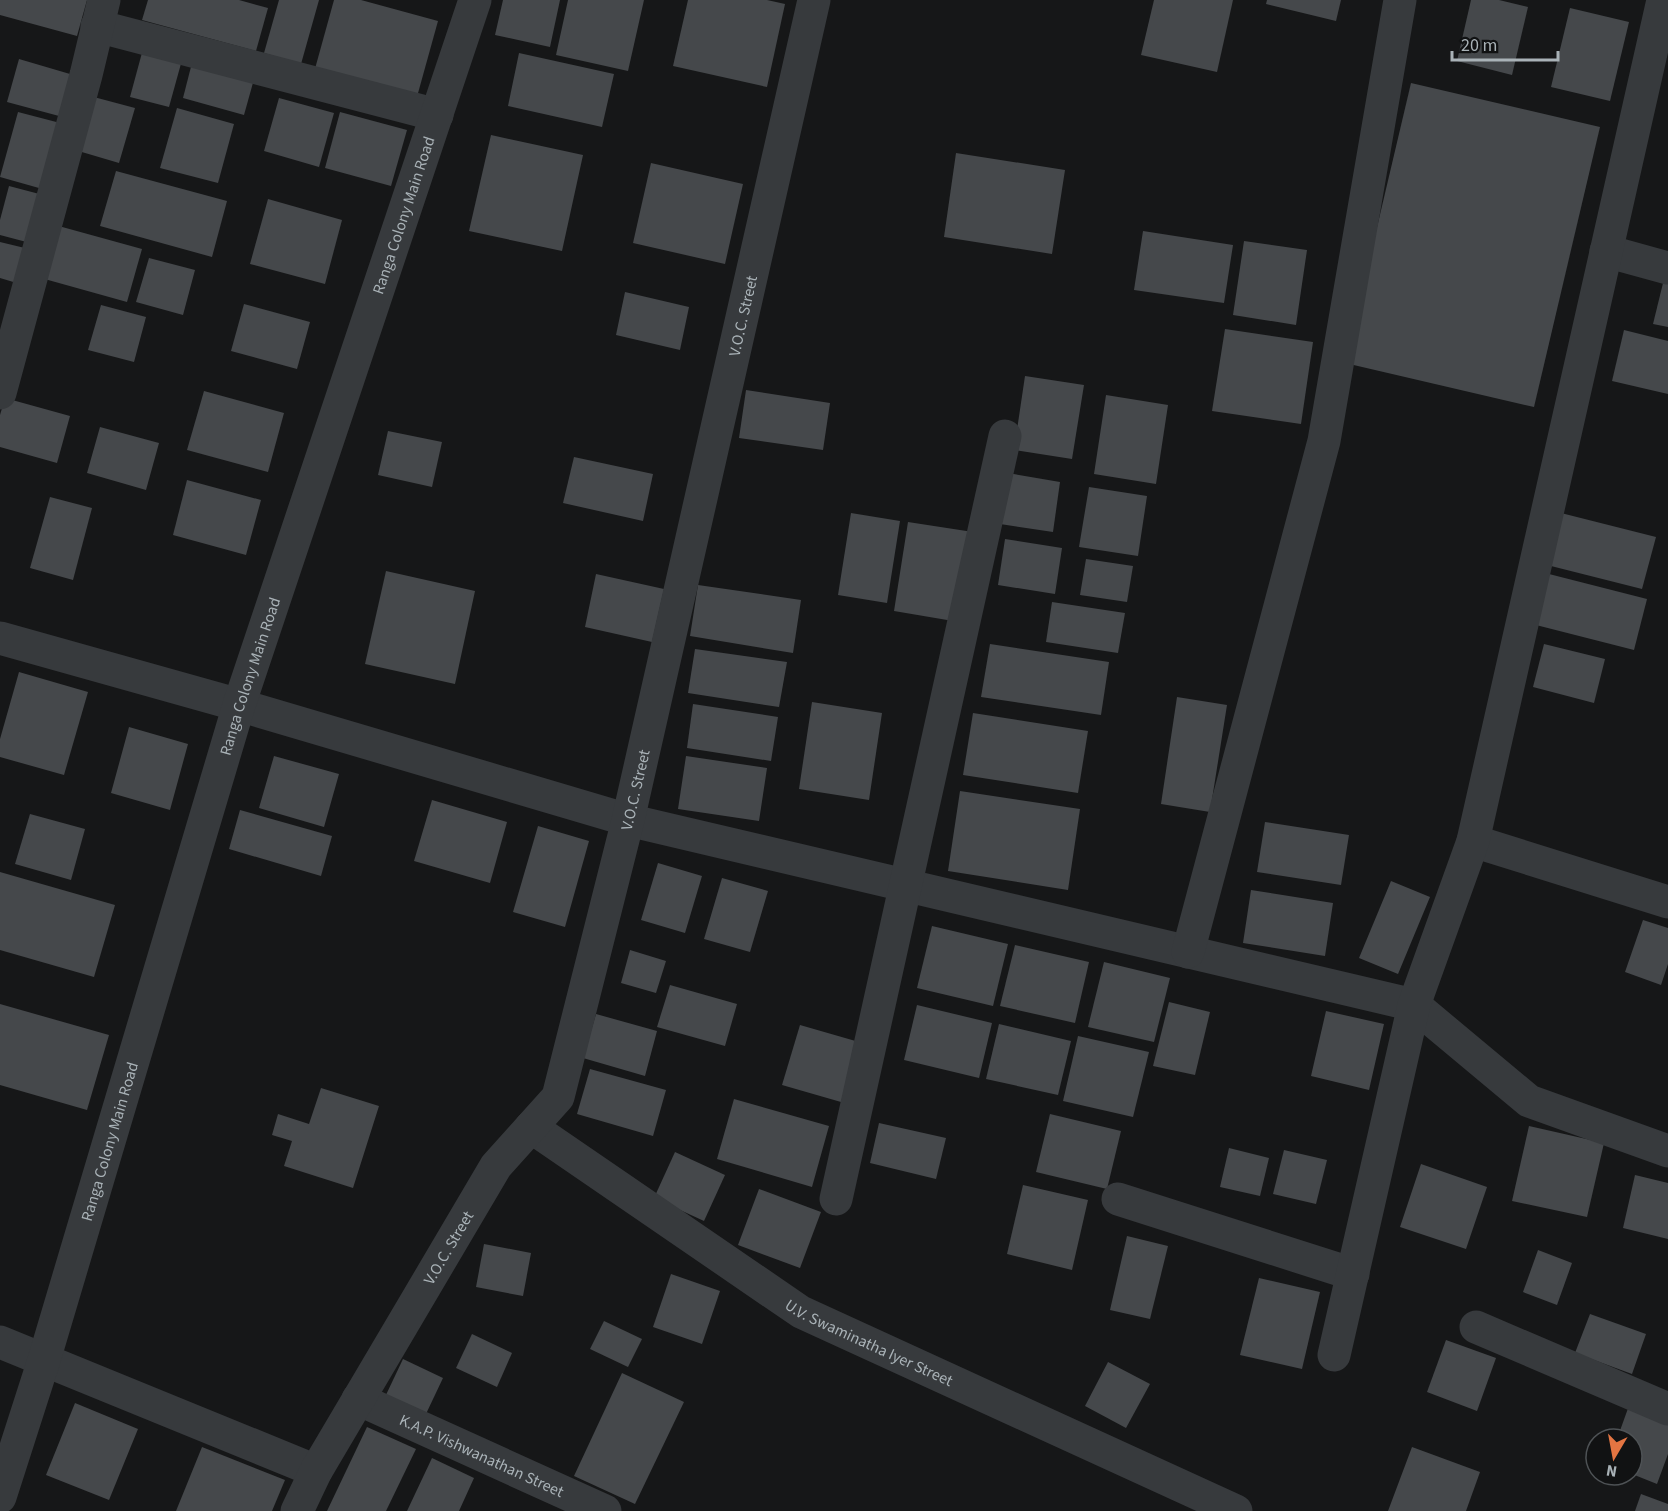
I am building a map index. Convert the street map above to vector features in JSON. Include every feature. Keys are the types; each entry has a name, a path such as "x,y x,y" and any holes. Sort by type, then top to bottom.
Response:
{"street":[{"name":"Ranga Colony Main Road","path":"0,1497 44,1360 239,705 475,0"},
{"name":"V.O.C. Street","path":"297,1511 316,1472 358,1399 496,1166 558,1097 628,820 814,0"},
{"path":"1188,952 1324,441 1400,0"},
{"path":"1334,1355 1414,1005 1473,841 1663,0"},
{"path":"0,393 100,13 437,116"},
{"path":"1606,251 1668,268"},
{"path":"836,1199 1005,436"},
{"path":"0,638 239,705 628,820 1414,1005 1529,1101 1668,1151"},
{"path":"1473,841 1668,902"},
{"name":"U.V. Swaminatha Iyer Street","path":"531,1127 801,1312 1236,1511"},
{"path":"1118,1199 1353,1274"},
{"path":"1476,1327 1668,1409"},
{"path":"0,1342 316,1472"},
{"name":"K.A.P. Vishwanathan Street","path":"358,1399 605,1511"}],"building":[{"path":"0,0 87,0 77,36 0,15"},
{"path":"148,0 239,0 268,8 256,51 142,20"},
{"path":"279,0 319,0 301,64 264,53"},
{"path":"334,0 361,0 438,21 415,104 313,76"},
{"path":"503,0 560,0 550,47 495,35"},
{"path":"568,0 644,0 628,71 556,55"},
{"path":"688,0 767,0 785,4 767,87 673,66"},
{"path":"1154,0 1233,0 1217,72 1141,55"},
{"path":"1267,0 1341,0 1336,21 1266,4"},
{"path":"1471,0 1499,0 1528,7 1512,75 1457,61"},
{"path":"1570,8 1629,22 1610,101 1551,87"},
{"path":"143,49 182,60 169,107 130,97"},
{"path":"519,53 614,74 602,127 508,106"},
{"path":"194,55 256,72 244,115 183,98"},
{"path":"19,59 70,74 59,116 7,102"},
{"path":"1411,83 1600,127 1534,407 1345,363"},
{"path":"90,96 135,108 119,163 75,150"},
{"path":"279,98 334,113 319,167 264,151"},
{"path":"177,108 234,124 218,183 160,168"},
{"path":"18,112 64,124 46,190 0,177"},
{"path":"340,112 407,130 391,186 325,168"},
{"path":"491,135 583,155 562,251 469,231"},
{"path":"956,153 1065,170 1052,254 944,237"},
{"path":"651,163 743,184 725,264 633,243"},
{"path":"116,171 227,201 212,257 100,226"},
{"path":"9,186 47,196 34,244 0,235 0,220"},
{"path":"268,199 342,220 325,284 250,264"},
{"path":"55,225 142,249 127,302 41,278"},
{"path":"1143,231 1233,245 1224,303 1134,290"},
{"path":"1244,241 1307,250 1296,325 1233,315"},
{"path":"0,242 29,249 20,284 0,278"},
{"path":"149,258 195,270 183,315 136,302"},
{"path":"1664,279 1668,280 1668,327 1653,324"},
{"path":"625,292 689,307 680,350 616,335"},
{"path":"244,304 310,322 297,369 231,351"},
{"path":"101,305 146,317 134,362 88,350"},
{"path":"1225,329 1313,342 1301,424 1212,411"},
{"path":"1624,330 1668,341 1668,394 1612,381"},
{"path":"1025,376 1084,385 1072,459 1014,450"},
{"path":"746,390 830,403 823,450 739,438"},
{"path":"204,391 284,413 268,472 187,450"},
{"path":"1106,395 1168,405 1156,484 1094,474"},
{"path":"5,398 70,416 57,463 0,447 0,415"},
{"path":"100,427 159,443 146,490 87,473"},
{"path":"388,431 442,442 432,487 378,475"},
{"path":"574,457 653,474 643,521 563,503"},
{"path":"1008,473 1060,482 1053,532 1000,524"},
{"path":"187,480 261,500 246,555 173,535"},
{"path":"1089,487 1147,496 1138,556 1079,547"},
{"path":"50,497 92,508 73,580 30,568"},
{"path":"851,513 900,521 887,603 838,595"},
{"path":"1561,513 1656,537 1642,589 1547,565"},
{"path":"908,522 973,532 959,622 894,611"},
{"path":"1005,539 1062,548 1055,594 998,585"},
{"path":"1086,559 1133,566 1127,602 1080,595"},
{"path":"386,571 475,591 455,684 365,664"},
{"path":"596,574 664,589 652,642 585,627"},
{"path":"1549,574 1647,599 1634,650 1536,625"},
{"path":"698,585 801,600 793,653 690,636"},
{"path":"1052,602 1125,613 1118,653 1046,642"},
{"path":"990,644 1109,662 1101,715 981,697"},
{"path":"1544,644 1605,659 1594,703 1533,687"},
{"path":"695,649 787,662 779,707 688,693"},
{"path":"19,672 88,692 64,775 0,757 0,739"},
{"path":"1177,697 1227,705 1210,812 1161,804"},
{"path":"812,702 882,713 869,800 799,789"},
{"path":"693,704 778,717 771,761 687,748"},
{"path":"973,713 1088,731 1078,793 963,775"},
{"path":"129,727 188,744 170,810 111,793"},
{"path":"274,756 339,774 324,827 259,808"},
{"path":"686,756 767,768 759,821 678,809"},
{"path":"960,791 1080,809 1068,890 948,871"},
{"path":"432,800 507,822 490,883 414,861"},
{"path":"240,810 332,836 321,876 229,849"},
{"path":"30,814 85,829 71,880 15,864"},
{"path":"1265,822 1349,835 1341,885 1257,872"},
{"path":"538,826 589,841 565,927 513,912"},
{"path":"658,863 702,876 685,933 641,920"},
{"path":"0,872 115,905 94,977 0,950"},
{"path":"722,878 768,891 750,952 704,939"},
{"path":"1391,881 1430,897 1398,974 1359,958"},
{"path":"1251,890 1333,903 1325,956 1243,943"},
{"path":"1643,920 1668,928 1668,964 1661,985 1625,972"},
{"path":"932,926 1008,944 993,1006 917,988"},
{"path":"1015,945 1089,962 1075,1023 1000,1006"},
{"path":"630,950 666,961 656,993 621,983"},
{"path":"1104,962 1170,978 1154,1042 1088,1027"},
{"path":"670,985 737,1004 725,1046 657,1027"},
{"path":"1169,1002 1210,1012 1195,1075 1153,1066"},
{"path":"0,1004 109,1035 87,1110 0,1085"},
{"path":"917,1005 992,1023 979,1078 904,1060"},
{"path":"1326,1011 1384,1024 1369,1090 1311,1076"},
{"path":"596,1014 657,1031 645,1076 583,1058"},
{"path":"999,1024 1071,1041 1058,1095 986,1079"},
{"path":"800,1025 859,1042 841,1102 782,1085"},
{"path":"1078,1036 1149,1052 1133,1117 1063,1101"},
{"path":"590,1069 666,1090 653,1136 577,1114"},
{"path":"321,1088 379,1106 353,1188 284,1166 292,1141 272,1135 278,1114 309,1124"},
{"path":"734,1099 829,1126 812,1187 717,1159"},
{"path":"1050,1114 1121,1131 1107,1189 1036,1172"},
{"path":"879,1123 946,1138 936,1179 870,1163"},
{"path":"1529,1126 1604,1143 1587,1217 1512,1201"},
{"path":"1229,1148 1269,1158 1260,1196 1220,1187"},
{"path":"1284,1150 1327,1160 1316,1204 1273,1194"},
{"path":"675,1152 725,1175 704,1221 654,1198"},
{"path":"1421,1164 1487,1187 1466,1249 1400,1227"},
{"path":"1635,1175 1668,1183 1668,1239 1623,1228"},
{"path":"1023,1185 1088,1200 1072,1270 1007,1254"},
{"path":"759,1189 821,1212 800,1268 738,1245"},
{"path":"1127,1236 1168,1246 1150,1319 1110,1310"},
{"path":"484,1244 531,1253 523,1296 476,1287"},
{"path":"1538,1250 1572,1263 1557,1305 1523,1292"},
{"path":"671,1274 720,1291 702,1344 653,1327"},
{"path":"1259,1278 1320,1292 1302,1369 1240,1355"},
{"path":"1590,1314 1646,1334 1632,1374 1575,1353"},
{"path":"604,1321 642,1339 628,1367 590,1349"},
{"path":"472,1334 512,1353 497,1387 456,1368"},
{"path":"1446,1340 1496,1358 1477,1411 1427,1392"},
{"path":"403,1359 443,1378 425,1416 385,1397"},
{"path":"1108,1362 1150,1384 1126,1428 1085,1406"},
{"path":"622,1373 684,1402 635,1504 574,1476"},
{"path":"1631,1400 1668,1414 1668,1454 1657,1484 1644,1479 1644,1427 1621,1427"},
{"path":"75,1403 138,1429 109,1500 46,1475"},
{"path":"367,1427 416,1449 386,1511 327,1511"},
{"path":"202,1447 285,1480 272,1511 176,1511"},
{"path":"1412,1447 1480,1472 1466,1511 1388,1511"},
{"path":"432,1458 474,1478 459,1511 407,1511"},
{"path":"1641,1494 1668,1504 1668,1511 1635,1511"}]}
